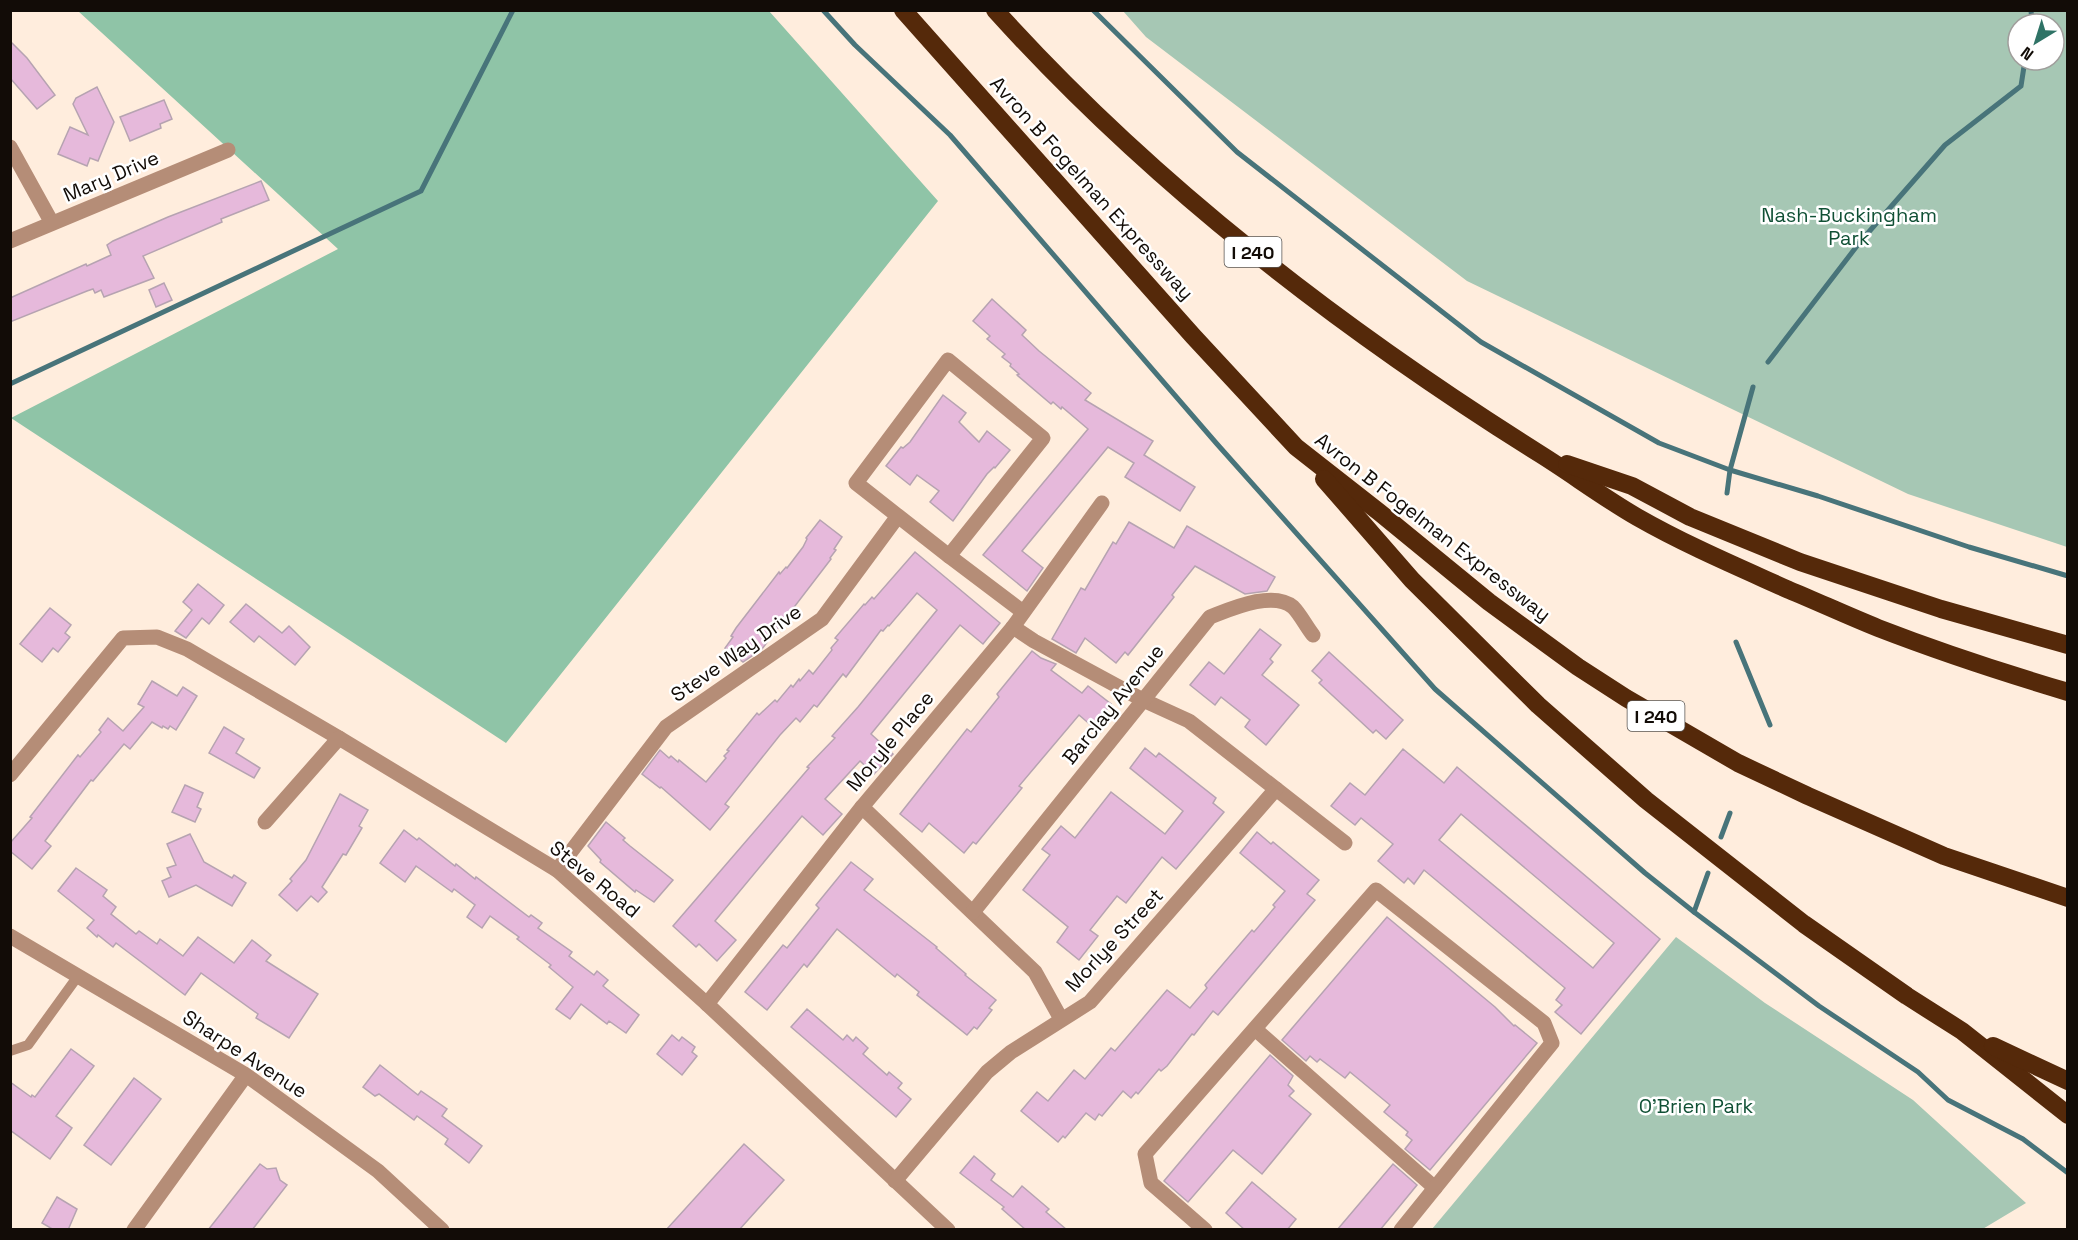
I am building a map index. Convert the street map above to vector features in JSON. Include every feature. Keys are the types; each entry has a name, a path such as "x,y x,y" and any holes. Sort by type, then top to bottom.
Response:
{"highway":[{"name":"Avron B Fogelman Expressway","path":"903,10 1193,336 1296,447 1533,636 1626,698 1738,763 1944,856 2067,898"},
{"name":"I 240","path":"995,10 1080,98 1238,240 1384,351 1636,517 1767,580 1878,628 2067,692"},
{"path":"1296,447 1412,580 1538,705 1638,793 1804,924 1907,996 1962,1031 2067,1114"},
{"path":"1543,456 1632,486 1690,517 1800,562 1941,609 2067,645"},
{"path":"1962,1031 2067,1081"}],"street":[{"path":"10,147 52,223"},
{"name":"Mary Drive","path":"10,241 228,150"},
{"path":"949,556 1043,438 948,360 856,483 949,556 1023,612"},
{"name":"Moryle Place","path":"707,1004 862,807 1013,627 1102,503"},
{"name":"Steve Way Drive","path":"556,870 666,727 822,619 898,516"},
{"name":"Barclay Avenue","path":"973,912 1210,617 1247,603 1283,601 1293,608 1313,635"},
{"path":"1013,627 1034,641 1143,700 1188,721 1345,843"},
{"name":"Steve Road","path":"10,775 123,638 157,637 187,649 556,870 707,1004 948,1230"},
{"path":"265,822 339,738"},
{"name":"Morlye Street","path":"895,1180 987,1072 1011,1052 1090,1002 1276,789"},
{"path":"862,807 1035,972 1061,1019"},
{"path":"1205,1230 1151,1183 1145,1154 1376,890 1544,1023 1552,1043 1401,1230"},
{"name":"Sharpe Avenue","path":"10,936 246,1075 378,1171 442,1230"},
{"path":"1255,1029 1435,1188"},
{"path":"134,1230 246,1075"}],"lane":[{"path":"10,1051 28,1045 78,976"}],"green space":[{"path":"78,11 769,11 938,201 506,743 11,418 338,249"},
{"name":"Nash-Buckingham Park","path":"1123,11 2067,11 2067,547 1908,494 1467,281 1146,37"},
{"name":"O'Brien Park","path":"1676,937 1765,1003 1913,1100 2026,1203 1981,1230 1432,1229"}],"building":[{"path":"10,41 27,58 55,95 37,109 10,78"},
{"path":"97,87 114,122 98,161 90,158 87,166 58,154 70,127 88,135 73,104 76,98"},
{"path":"164,100 172,119 160,124 161,128 130,141 120,117"},
{"path":"261,181 269,200 221,219 222,222 143,256 154,278 104,297 101,290 95,293 93,289 10,322 10,298 111,255 107,245 113,241"},
{"path":"164,283 172,300 156,307 149,290"},
{"path":"992,299 1026,330 1022,335 1091,393 1085,400 1153,441 1144,455 1195,487 1180,511 1125,477 1134,463 1108,447 1022,551 1043,568 1027,591 983,555 1088,429 1062,407 1061,409 1053,402 1051,404 1017,375 1019,374 1010,366 1011,364 1002,357 1005,354 987,339 990,336 973,321"},
{"path":"943,395 966,413 959,422 979,442 987,431 1010,450 987,474 953,521 930,502 939,491 917,475 910,485 886,466 901,447 903,448 910,442"},
{"path":"820,520 842,537 834,549 836,550 762,649 743,662 725,648 733,637 731,636 779,572 780,574 787,568"},
{"path":"1129,522 1174,548 1187,526 1275,577 1267,591 1245,594 1195,566 1172,595 1174,597 1128,655 1125,652 1116,663 1085,638 1076,653 1052,639 1081,588 1085,590 1113,542 1116,544"},
{"path":"915,552 1000,623 983,644 960,625 871,734 893,754 874,774 860,761 825,799 842,814 823,835 802,816 715,921 736,940 717,961 699,944 696,947 673,926 809,768 807,767 835,738 832,736 937,610 917,593 889,626 881,630 846,677 843,674 817,707 814,705 800,722 796,718 780,735 725,804 729,807 710,830 661,787 642,774 660,750 669,758 671,756 678,762 679,760 706,782 726,758 724,756 729,751 727,750 757,713 759,715 775,700 777,702 791,685 793,687 809,670 813,674 832,650 831,648 838,640 835,638 864,604 872,597 874,599"},
{"path":"198,584 224,605 209,624 202,618 186,638 175,631 192,610 183,602"},
{"path":"246,604 282,633 289,626 310,647 295,665 259,636 254,642 230,622"},
{"path":"50,608 71,625 65,633 70,637 58,652 53,648 42,662 20,644"},
{"path":"1260,629 1281,645 1270,659 1273,662 1262,675 1299,705 1266,745 1245,727 1250,720 1221,697 1215,705 1190,685 1209,662 1224,674"},
{"path":"1032,651 1041,658 1056,664 1051,670 1082,693 1088,686 1111,704 1093,727 1079,715 1019,786 1022,788 976,844 973,842 964,853 929,823 922,832 900,814 967,729 971,732 999,697 997,694"},
{"path":"1329,652 1403,720 1386,739 1376,730 1373,733 1319,683 1322,680 1312,671"},
{"path":"152,681 177,696 183,687 197,696 176,730 170,726 168,729 163,726 162,728 152,722 130,749 124,744 93,781 91,780 45,841 51,846 32,869 10,851 10,843 32,818 30,817 78,755 80,757 101,732 99,730 108,718 123,731 144,707 138,704"},
{"path":"224,727 244,739 236,753 260,768 254,778 209,753"},
{"path":"1145,748 1156,757 1159,753 1216,798 1213,803 1224,812 1176,869 1162,857 1126,903 1117,896 1090,930 1098,936 1079,960 1057,942 1068,927 1023,890 1050,855 1042,849 1061,826 1075,838 1111,792 1165,834 1183,811 1130,768"},
{"path":"1403,749 1444,783 1457,767 1660,939 1581,1034 1555,1012 1562,1005 1556,1000 1565,988 1424,870 1414,884 1408,878 1404,883 1378,861 1393,844 1361,818 1355,825 1331,806 1350,783 1365,795","holes":["1461,814 1614,943 1593,968 1439,840"]},
{"path":"185,785 203,793 197,807 201,809 195,822 172,812"},
{"path":"340,794 368,810 359,826 362,828 346,855 343,854 322,887 327,892 318,902 311,896 297,911 279,895 306,860"},
{"path":"606,822 625,838 623,840 673,880 654,902 636,890 635,892 600,862 601,860 588,846"},
{"path":"404,830 417,840 419,838 455,866 456,864 475,879 476,877 529,917 531,915 542,923 538,928 572,952 569,956 594,975 597,971 608,980 603,986 639,1015 626,1033 609,1021 607,1024 581,1004 570,1019 556,1009 573,987 549,967 551,965 517,939 519,937 490,916 482,928 467,917 475,905 454,889 452,892 416,866 405,882 380,863"},
{"path":"1257,832 1271,844 1273,842 1319,880 1307,894 1315,900 1218,1015 1213,1011 1167,1066 1161,1071 1159,1069 1138,1094 1136,1092 1131,1098 1123,1091 1102,1116 1099,1114 1095,1120 1086,1113 1065,1138 1063,1136 1058,1142 1021,1111 1037,1092 1048,1101 1074,1070 1085,1079 1111,1048 1115,1051 1167,990 1190,1008 1207,988 1205,985 1275,907 1273,905 1285,891 1240,853"},
{"path":"190,834 204,862 246,883 232,906 196,885 169,897 162,881 171,877 167,868 176,865 167,844"},
{"path":"851,862 873,879 864,890 937,947 965,975 996,1000 989,1008 992,1010 977,1029 974,1027 967,1035 917,995 919,992 897,974 895,977 837,929 807,967 804,964 767,1010 745,992 783,945 787,948 819,908 816,905"},
{"path":"76,868 107,890 103,896 116,907 111,914 136,934 139,931 157,944 160,939 183,956 198,937 234,963 252,940 271,955 266,961 318,994 289,1038 256,1018 258,1014 201,973 185,995 116,943 113,947 87,928 94,920 58,891"},
{"path":"1387,917 1537,1043 1430,1170 1405,1149 1412,1140 1406,1135 1408,1132 1384,1112 1390,1105 1350,1072 1345,1078 1320,1059 1317,1062 1310,1056 1306,1061 1282,1040"},
{"path":"807,1009 843,1040 847,1035 853,1041 856,1037 868,1048 863,1054 887,1075 889,1072 902,1083 898,1088 911,1099 896,1117 791,1027"},
{"path":"672,1035 679,1041 682,1037 695,1047 692,1052 697,1056 682,1075 657,1054"},
{"path":"71,1049 94,1066 56,1116 72,1128 50,1159 10,1130 10,1082 31,1097 32,1095 35,1097"},
{"path":"1270,1055 1293,1076 1288,1085 1294,1091 1289,1096 1311,1114 1262,1174 1233,1150 1188,1202 1164,1181"},
{"path":"380,1065 418,1095 421,1091 447,1109 442,1116 482,1146 469,1163 445,1144 448,1139 417,1116 414,1120 379,1094 375,1096 363,1087"},
{"path":"134,1078 161,1099 111,1165 84,1145"},
{"path":"744,1144 784,1180 739,1230 666,1230"},
{"path":"974,1156 995,1174 991,1180 1013,1197 1022,1186 1049,1209 1046,1212 1067,1230 1026,1230 1002,1209 1004,1207 960,1173"},
{"path":"260,1164 267,1169 276,1168 280,1180 287,1185 252,1230 208,1230"},
{"path":"1393,1164 1417,1185 1380,1230 1337,1230"},
{"path":"1252,1182 1296,1219 1287,1230 1245,1230 1226,1213"},
{"path":"57,1197 77,1209 68,1230 54,1230 42,1223"}],"waterway":[{"path":"10,384 421,191 513,10"},
{"path":"823,10 855,45 950,135 1217,444 1435,689 1645,873 1694,912 1708,873"},
{"path":"1093,10 1237,152 1481,342 1659,443 1730,470 1818,496 1969,547 2068,576"},
{"path":"1768,362 1860,242 1945,145 2021,86 2023,72"},
{"path":"1727,493 1730,470 1753,387"},
{"path":"1736,642 1770,725"},
{"path":"1721,837 1730,813"},
{"path":"1694,912 1819,1006 1918,1072 1948,1100 2023,1139 2068,1173"}]}
